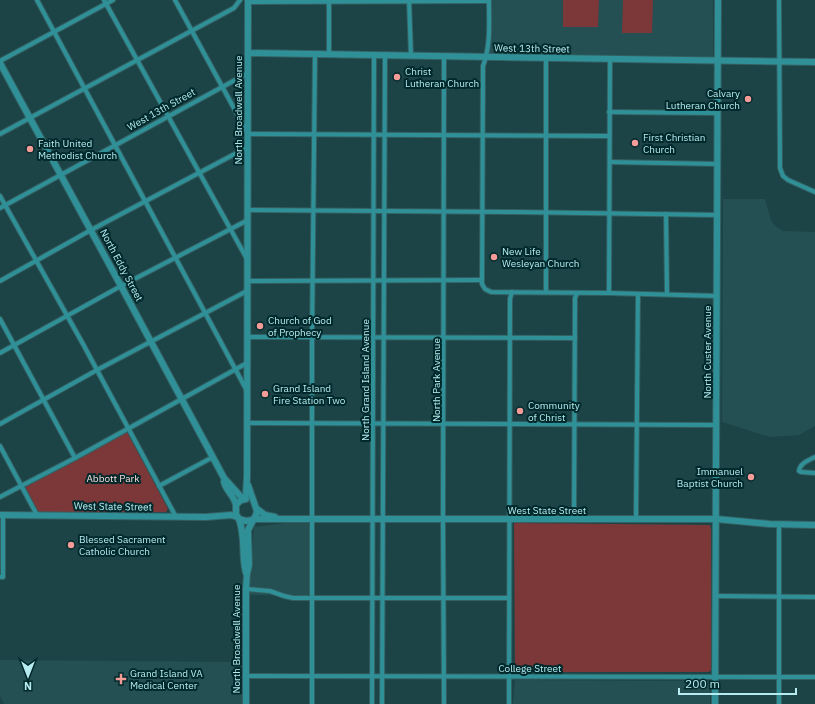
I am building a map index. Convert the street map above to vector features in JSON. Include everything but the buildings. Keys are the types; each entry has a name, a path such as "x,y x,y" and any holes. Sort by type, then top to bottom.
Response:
{"main road":[{"name":"North Custer Avenue","path":"715,704 718,0"},
{"name":"North Broadwell Avenue","path":"244,499 247,477 248,1"},
{"name":"West 13th Street","path":"248,54 815,62"},
{"name":"North Eddy Street","path":"0,62 92,230 224,478 244,499"},
{"name":"North Broadwell Avenue","path":"247,477 256,506"},
{"name":"North Eddy Street","path":"224,478 225,485 234,498 235,506"},
{"path":"244,499 250,501 256,506 254,520 246,521 238,518 235,506 244,499"},
{"name":"West State Street","path":"222,515 235,506"},
{"name":"West State Street","path":"256,506 265,514 279,518 372,520 716,519 815,526"},
{"name":"West State Street","path":"2,515 176,517 213,517 231,515 238,518"},
{"name":"North Broadwell Avenue","path":"238,518 243,533 244,566 247,574"},
{"name":"West State Street","path":"254,520 271,520 279,518"},
{"name":"North Broadwell Avenue","path":"246,704 246,589 249,565 248,530 254,520"}],"street":[{"path":"36,0 207,313 247,390"},
{"path":"0,62 105,2 113,0"},
{"path":"174,0 248,134 609,136"},
{"path":"0,134 234,8 240,0"},
{"path":"779,0 780,168 783,176 815,192"},
{"path":"248,1 489,1 489,42 483,66 482,284 485,289 491,292 577,292 717,296"},
{"path":"329,1 329,55"},
{"path":"409,1 411,56"},
{"path":"105,2 247,260"},
{"path":"312,704 312,337 315,54"},
{"name":"North Grand Island Avenue","path":"372,704 374,55"},
{"name":"North Grand Island Avenue","path":"382,704 384,55"},
{"name":"North Park Avenue","path":"444,56 444,704"},
{"path":"546,58 546,292"},
{"path":"609,293 610,59"},
{"name":"West 13th Street","path":"0,208 248,73"},
{"path":"609,112 718,113"},
{"path":"0,281 248,147"},
{"path":"610,162 718,164"},
{"path":"0,196 68,316 176,517"},
{"path":"248,210 718,215"},
{"path":"666,214 667,294"},
{"path":"0,353 122,286 248,220"},
{"path":"247,281 482,280"},
{"path":"0,424 97,370 247,291"},
{"path":"509,704 509,425 510,299 512,292"},
{"path":"574,520 575,298 577,292"},
{"path":"636,520 638,294"},
{"path":"0,319 75,458"},
{"path":"247,337 575,338"},
{"path":"0,497 75,458 247,364"},
{"path":"247,423 716,425"},
{"path":"0,446 37,515"},
{"path":"159,486 213,457"},
{"path":"815,457 802,464 799,468 801,472 815,473"},
{"path":"1,577 2,515"},
{"path":"779,524 779,704"},
{"path":"246,589 270,591 289,597 312,598 510,598"},
{"path":"716,596 815,597"},
{"name":"College Street","path":"246,676 815,676"}],"shaded area":[{"path":"490,0 713,0 713,57 489,53"},
{"path":"723,199 765,199 771,220 775,226 783,231 815,232 815,426 799,435 770,437 722,422"},
{"path":"310,520 310,596 249,595 254,527"},
{"name":"Grand Island VA Medical Center","path":"0,660 243,662 242,704 4,704 0,696"},
{"path":"515,680 707,681 710,684 710,704 513,704"}],"green space":[{"path":"563,0 599,0 598,27 563,27"},
{"path":"623,0 653,0 652,33 622,33"},
{"name":"Abbott Park","path":"127,432 168,509 166,512 38,512 25,487"},
{"path":"515,523 710,525 711,670 709,672 515,672"}],"place":[{"name":"Christ Lutheran Church","path":"397,77"},
{"name":"Calvary Lutheran Church","path":"748,99"},
{"name":"First Christian Church","path":"635,143"},
{"name":"Faith United Methodist Church","path":"30,149"},
{"name":"New Life Wesleyan Church","path":"494,257"},
{"name":"Church of God of Prophecy","path":"260,326"},
{"name":"Grand Island Fire Station Two","path":"265,394"},
{"name":"Community of Christ","path":"520,411"},
{"name":"Immanuel Baptist Church","path":"751,477"},
{"name":"Blessed Sacrament Catholic Church","path":"71,545"},
{"name":"Grand Island VA Medical Center","path":"121,679"}]}
